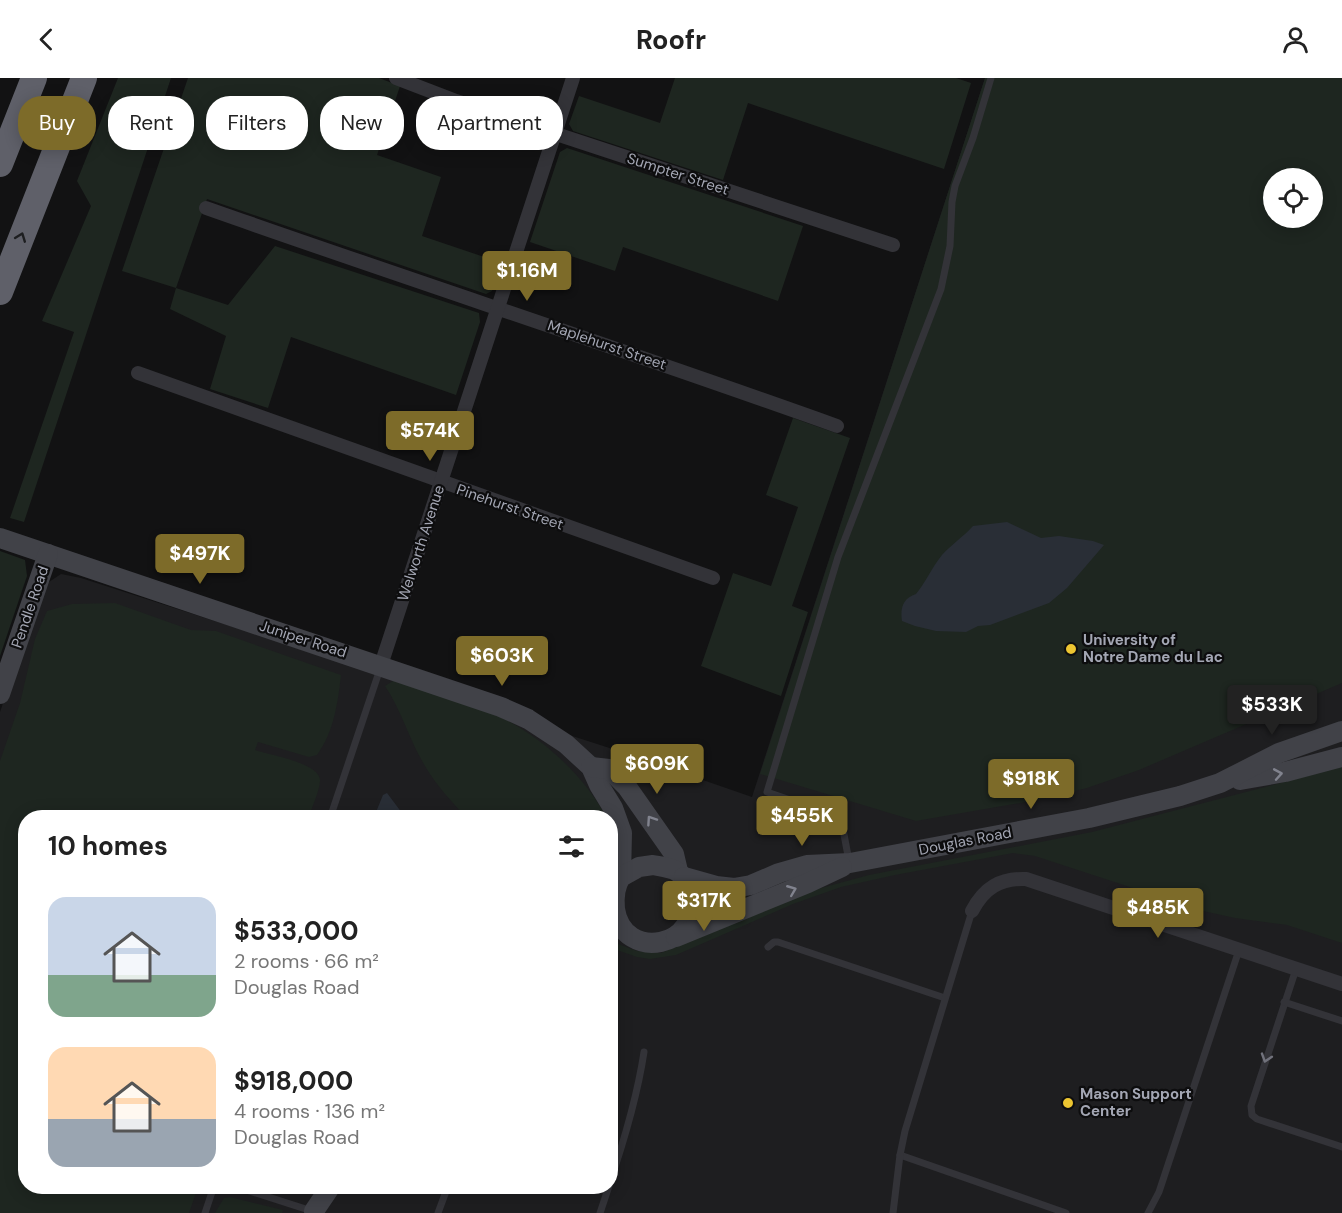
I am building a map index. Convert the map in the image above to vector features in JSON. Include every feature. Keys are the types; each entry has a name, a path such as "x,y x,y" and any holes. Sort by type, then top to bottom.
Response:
{"highway":[{"path":"0,164 34,78"},
{"path":"0,292 84,78"}],"street":[{"name":"Sumpter Street","path":"396,78 443,96"},
{"name":"Welworth Avenue","path":"563,107 573,78"},
{"name":"Sumpter Street","path":"563,137 893,245"},
{"name":"Welworth Avenue","path":"381,665 549,150"},
{"name":"Maplehurst Street","path":"206,208 837,426"},
{"name":"Pinehurst Street","path":"138,373 712,578"},
{"name":"Juniper Road","path":"0,538 501,706 566,744 591,767 614,810"},
{"name":"Pendle Road","path":"0,694 48,554"},
{"name":"Douglas Road","path":"1220,783 1280,753 1342,731"},
{"name":"Douglas Road","path":"681,874 716,886 734,888 751,885 779,873 807,865 850,863 1089,818 1180,796 1220,783 1285,772 1342,757"},
{"name":"Juniper Road","path":"591,767 609,769 627,787 674,854 681,874"},
{"name":"Juniper Road","path":"618,822 622,833 618,864"},
{"name":"Douglas Road","path":"676,937 808,884 850,863"},
{"path":"618,879 639,867 653,865 681,874 690,897 690,913 686,927 676,937 665,942 654,943 642,942 618,933"},
{"path":"972,911 978,900 993,886 1010,879 1026,879 1342,984"},
{"path":"618,920 632,937"},
{"path":"314,1212 316,1194"},
{"path":"314,1212 326,1194"}],"lane":[{"path":"850,863 842,824 834,815 767,792 838,557 941,289 950,246 955,186 973,138 991,78"},
{"path":"333,810 381,665"},
{"path":"893,1213 900,1155 913,1099 972,911"},
{"path":"768,947 778,942 945,998"},
{"path":"1148,1213 1159,1192 1239,950"},
{"path":"1296,969 1251,1106 1252,1115 1257,1119 1342,1147"},
{"path":"1284,1002 1342,1021"},
{"path":"618,1160 637,1097 644,1052"},
{"path":"900,1155 1066,1213"},
{"path":"205,1213 211,1194"},
{"path":"259,1194 314,1212"},
{"path":"438,1213 445,1194"},
{"path":"600,1213 606,1194"}],"shaded area":[{"path":"118,78 171,78 165,96 111,96"},
{"path":"188,78 379,78 400,86 397,96 320,96 320,150 379,150 377,155 441,177 422,236 502,263 492,291 486,294 207,199 176,288 122,271 163,150 194,150 194,96 182,96"},
{"path":"675,78 956,78 971,83 944,169 748,103 723,180 573,131 569,124 579,96 660,123"},
{"name":"University of Notre Dame du Lac","path":"985,78 1342,78 1342,1213 0,1213 0,712 43,586 61,574 81,578 625,753 752,797"},
{"path":"985,78 1342,78 1342,683 1139,770 1087,788 1037,800 916,821 760,774"},
{"path":"108,103 108,150 147,150 24,522 10,518 74,332 42,321 91,206 77,181 89,150 96,150 96,133"},
{"path":"567,148 803,226 778,301 623,247 615,271 530,242 560,152"},
{"path":"275,246 479,313 480,322 456,395 291,337 268,408 210,389 226,336 170,309 176,288 228,305"},
{"path":"793,418 850,438 792,606 808,612 781,696 701,666 733,573 771,586 798,507 766,495"},
{"path":"1007,522 1041,538 1059,536 1104,545 1067,588 1049,603 966,632 936,631 902,621 902,608 905,601 916,594 938,560 950,547 973,526"},
{"path":"0,551 25,560 27,576 0,656"},
{"path":"115,603 191,630 216,631 341,675 337,706 328,737 317,755 309,757 258,742 255,750 304,765 318,775 320,781 312,810 18,810 18,1194 196,1194 189,1213 0,1213 0,761 20,703 35,639 47,611 72,604"},
{"path":"398,681 507,720 541,742 571,769 602,810 459,810 429,773 385,686"},
{"path":"1342,767 1342,943 1287,925 1203,911 1035,856 1013,853 841,887 793,904 676,955 650,959 618,950 618,944 637,951 661,953 814,890 869,875 1092,832"},
{"path":"387,793 400,810 377,810 383,795"},
{"path":"230,1197 283,1210 282,1213 215,1213 224,1198"}],"place":[{"name":"University of Notre Dame du Lac","path":"1071,649"},
{"name":"Mason Support Center","path":"1068,1103"}]}
